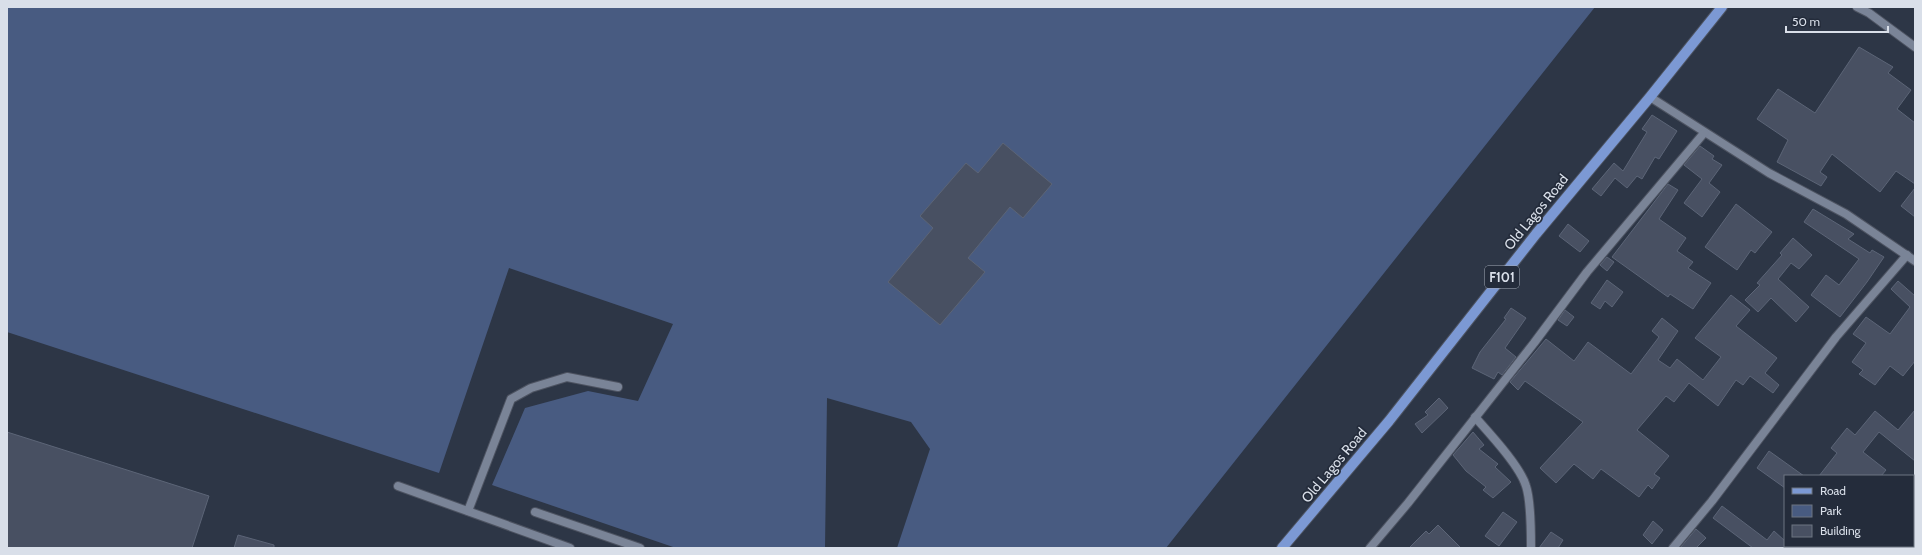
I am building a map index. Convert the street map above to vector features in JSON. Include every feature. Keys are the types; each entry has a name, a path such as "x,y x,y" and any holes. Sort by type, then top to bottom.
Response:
{"main road":[{"name":"Old Lagos Road","path":"1282,548 1389,421 1536,234 1650,97 1722,7"}],"street":[{"path":"1857,7 1869,13 1915,47"},
{"path":"1650,97 1704,133 1769,173 1846,214 1915,261"},
{"path":"1370,548 1408,504 1587,272 1704,133"},
{"path":"1673,548 1712,501 1836,337 1907,255"},
{"path":"468,512 511,399 531,388 567,378 618,387"},
{"path":"1475,417 1511,460 1526,486 1531,531 1531,548"},
{"path":"398,486 570,548"},
{"path":"535,512 640,548"}],"green space":[{"path":"7,7 1595,7 1166,548 897,548 930,449 911,422 827,398 825,548 676,548 492,485 525,408 588,391 638,401 673,324 509,268 439,473 7,332"}],"building":[{"path":"1859,47 1893,67 1888,73 1911,90 1897,109 1915,123 1915,184 1896,171 1880,192 1832,154 1820,172 1827,177 1821,186 1777,162 1788,140 1757,119 1778,89 1815,113"},
{"path":"1652,115 1677,131 1659,159 1655,157 1642,179 1637,176 1627,188 1615,178 1601,196 1592,189 1614,163 1623,171 1647,132 1642,129"},
{"path":"1003,143 1052,184 1023,218 1010,207 968,258 985,272 940,325 888,282 933,228 920,216 966,163 978,173"},
{"path":"1700,146 1714,156 1712,159 1722,165 1709,183 1720,192 1702,217 1684,203 1702,179 1684,165"},
{"path":"1668,184 1678,190 1659,219 1686,238 1677,251 1693,262 1688,268 1711,283 1693,309 1670,294 1668,297 1612,257"},
{"path":"1915,188 1915,217 1901,206"},
{"path":"1736,204 1772,232 1755,253 1751,250 1737,270 1705,247"},
{"path":"1813,209 1854,234 1848,239 1870,253 1872,250 1884,257 1840,317 1811,295 1826,275 1839,285 1859,259 1804,222"},
{"path":"1568,224 1589,241 1580,252 1559,236"},
{"path":"1793,238 1812,255 1799,269 1791,263 1778,279 1809,307 1796,322 1771,298 1758,312 1745,300 1760,285 1757,283 1782,255 1780,253"},
{"path":"1607,257 1614,262 1607,271 1600,265"},
{"path":"1607,280 1623,292 1612,307 1605,301 1600,309 1591,303"},
{"path":"1898,281 1915,296 1915,361 1903,376 1890,366 1875,385 1859,374 1863,370 1852,362 1866,343 1853,334 1866,317 1890,334 1910,307 1891,289"},
{"path":"1731,295 1750,310 1736,326 1777,358 1765,373 1779,385 1773,393 1750,376 1743,385 1736,380 1718,406 1689,383 1674,402 1666,396 1637,430 1669,456 1654,474 1660,478 1652,489 1648,485 1639,497 1601,469 1593,479 1574,464 1556,483 1540,468 1583,422 1525,381 1518,390 1510,382 1546,339 1574,361 1588,342 1631,374 1659,337 1652,331 1662,318 1678,331 1658,360 1670,368 1677,359 1703,380 1721,357 1695,338"},
{"path":"1511,308 1526,318 1505,348 1516,357 1502,375 1498,372 1494,379 1472,368 1480,352 1506,319 1504,318"},
{"path":"1565,310 1574,317 1567,326 1558,320"},
{"path":"1439,398 1448,408 1422,433 1415,424 1428,415 1425,412"},
{"path":"1915,410 1915,461 1879,432 1863,452 1886,470 1882,475 1820,475 1837,453 1831,448 1847,428 1855,435 1875,411 1898,430"},
{"path":"7,432 209,496 192,548 7,548"},
{"path":"1473,432 1484,445 1479,449 1498,464 1495,467 1511,482 1493,498 1483,490 1486,487 1466,471 1453,455"},
{"path":"1769,451 1803,475 1784,475 1784,487 1757,468"},
{"path":"1722,506 1767,540 1774,531 1784,540 1784,547 1794,548 1753,548 1713,518"},
{"path":"1503,512 1517,522 1499,546 1485,536"},
{"path":"1653,521 1663,530 1652,544 1643,535"},
{"path":"1438,525 1461,548 1409,548 1426,531 1429,534"},
{"path":"1696,529 1706,538 1696,548 1680,548"},
{"path":"1551,532 1563,540 1558,548 1539,548"},
{"path":"238,535 274,545 274,548 234,548"}]}
